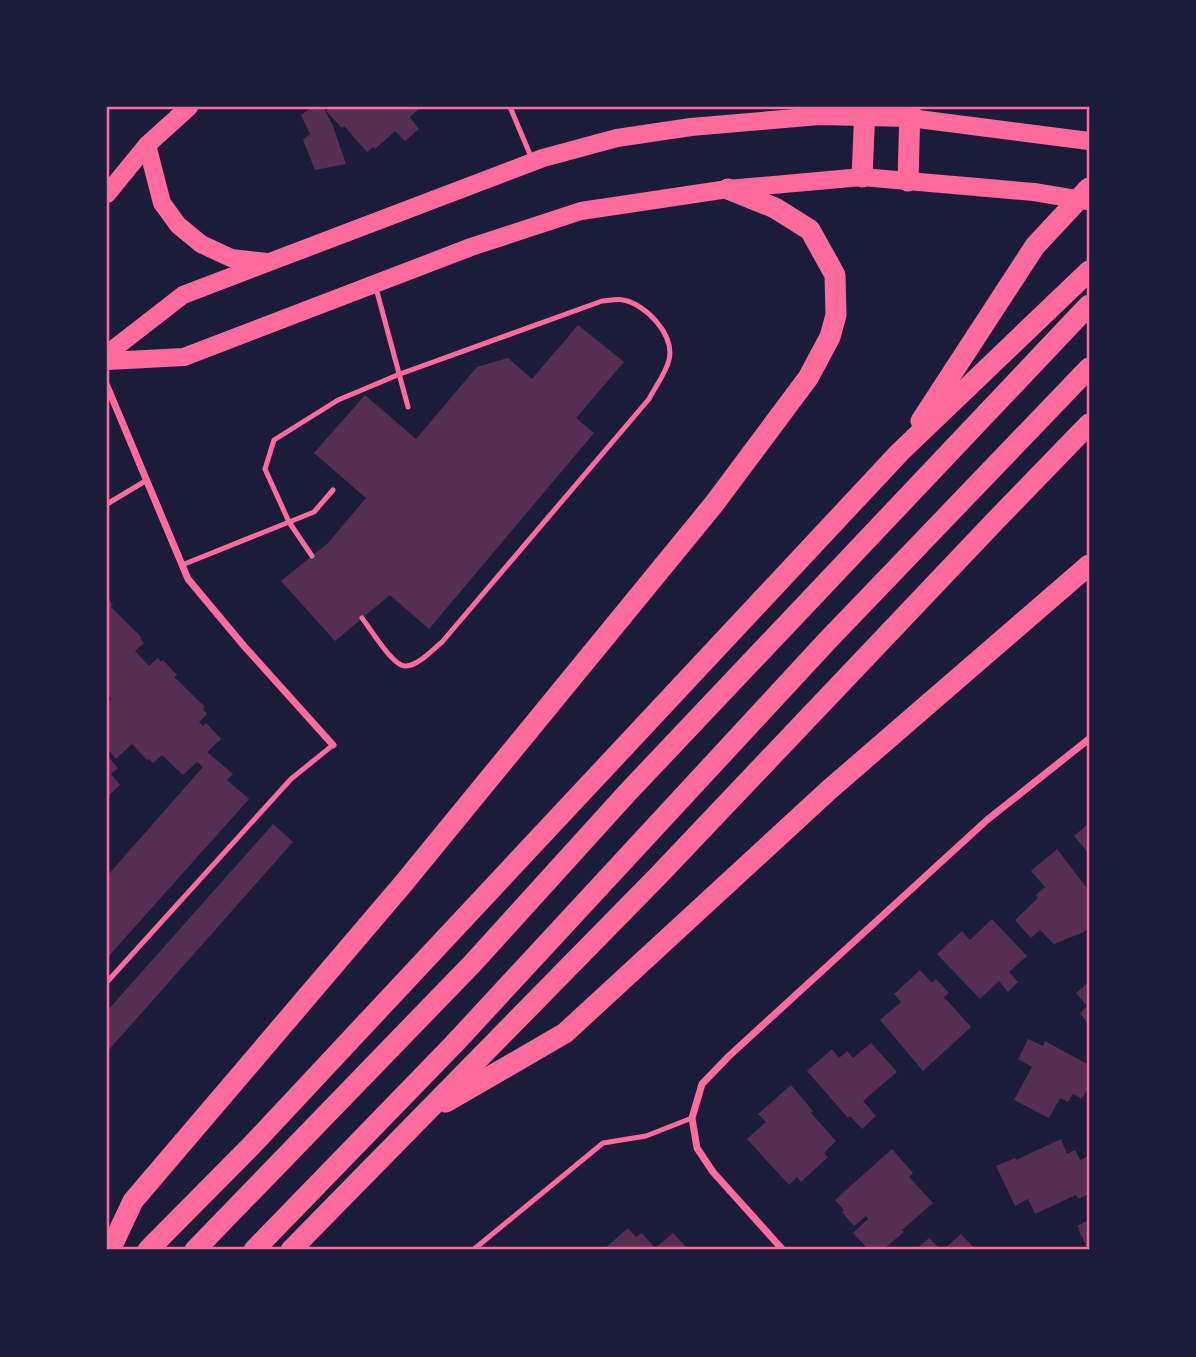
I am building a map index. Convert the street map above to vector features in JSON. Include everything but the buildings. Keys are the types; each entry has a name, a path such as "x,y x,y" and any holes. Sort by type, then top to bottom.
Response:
{"highway":[{"path":"862,177 865,112"},
{"path":"908,181 910,112"},
{"path":"900,452 1035,246 1089,188"},
{"path":"110,1250 133,1201 411,874 714,503 808,378 830,337 836,315 835,275 810,230 775,208 729,189"},
{"path":"148,1250 252,1145 900,452 1089,271"},
{"path":"195,1250 463,974 647,771 1089,305"},
{"path":"254,1250 454,1044 827,641 1089,368"},
{"path":"291,1250 658,876 1089,424"},
{"path":"420,1117 565,1033 830,789 1089,565"}],"main road":[{"path":"107,194 147,145 189,107"},
{"path":"107,354 183,295 533,162 617,138 691,127 865,112 910,112 1089,141"},
{"path":"147,145 163,203 178,225 201,244 231,258 272,263"},
{"path":"107,361 184,357 471,247 581,211 729,189 862,177 1034,192 1089,201"}],"street":[{"path":"107,386 188,579 333,745"},
{"path":"783,1250 713,1172 697,1147 692,1118 702,1084 729,1056 987,820 1089,739"}],"lane":[{"path":"510,107 533,162"},
{"path":"375,284 408,407"},
{"path":"312,556 289,522 265,469 274,440 338,400 400,374 601,301 621,299 643,307 658,324 667,340 670,359 649,399 442,642 422,659 408,666 400,666 362,618"},
{"path":"107,504 147,480"},
{"path":"182,565 314,512 333,490"},
{"path":"107,982 291,779 333,745"},
{"path":"473,1250 603,1143 646,1136 692,1118"}]}
